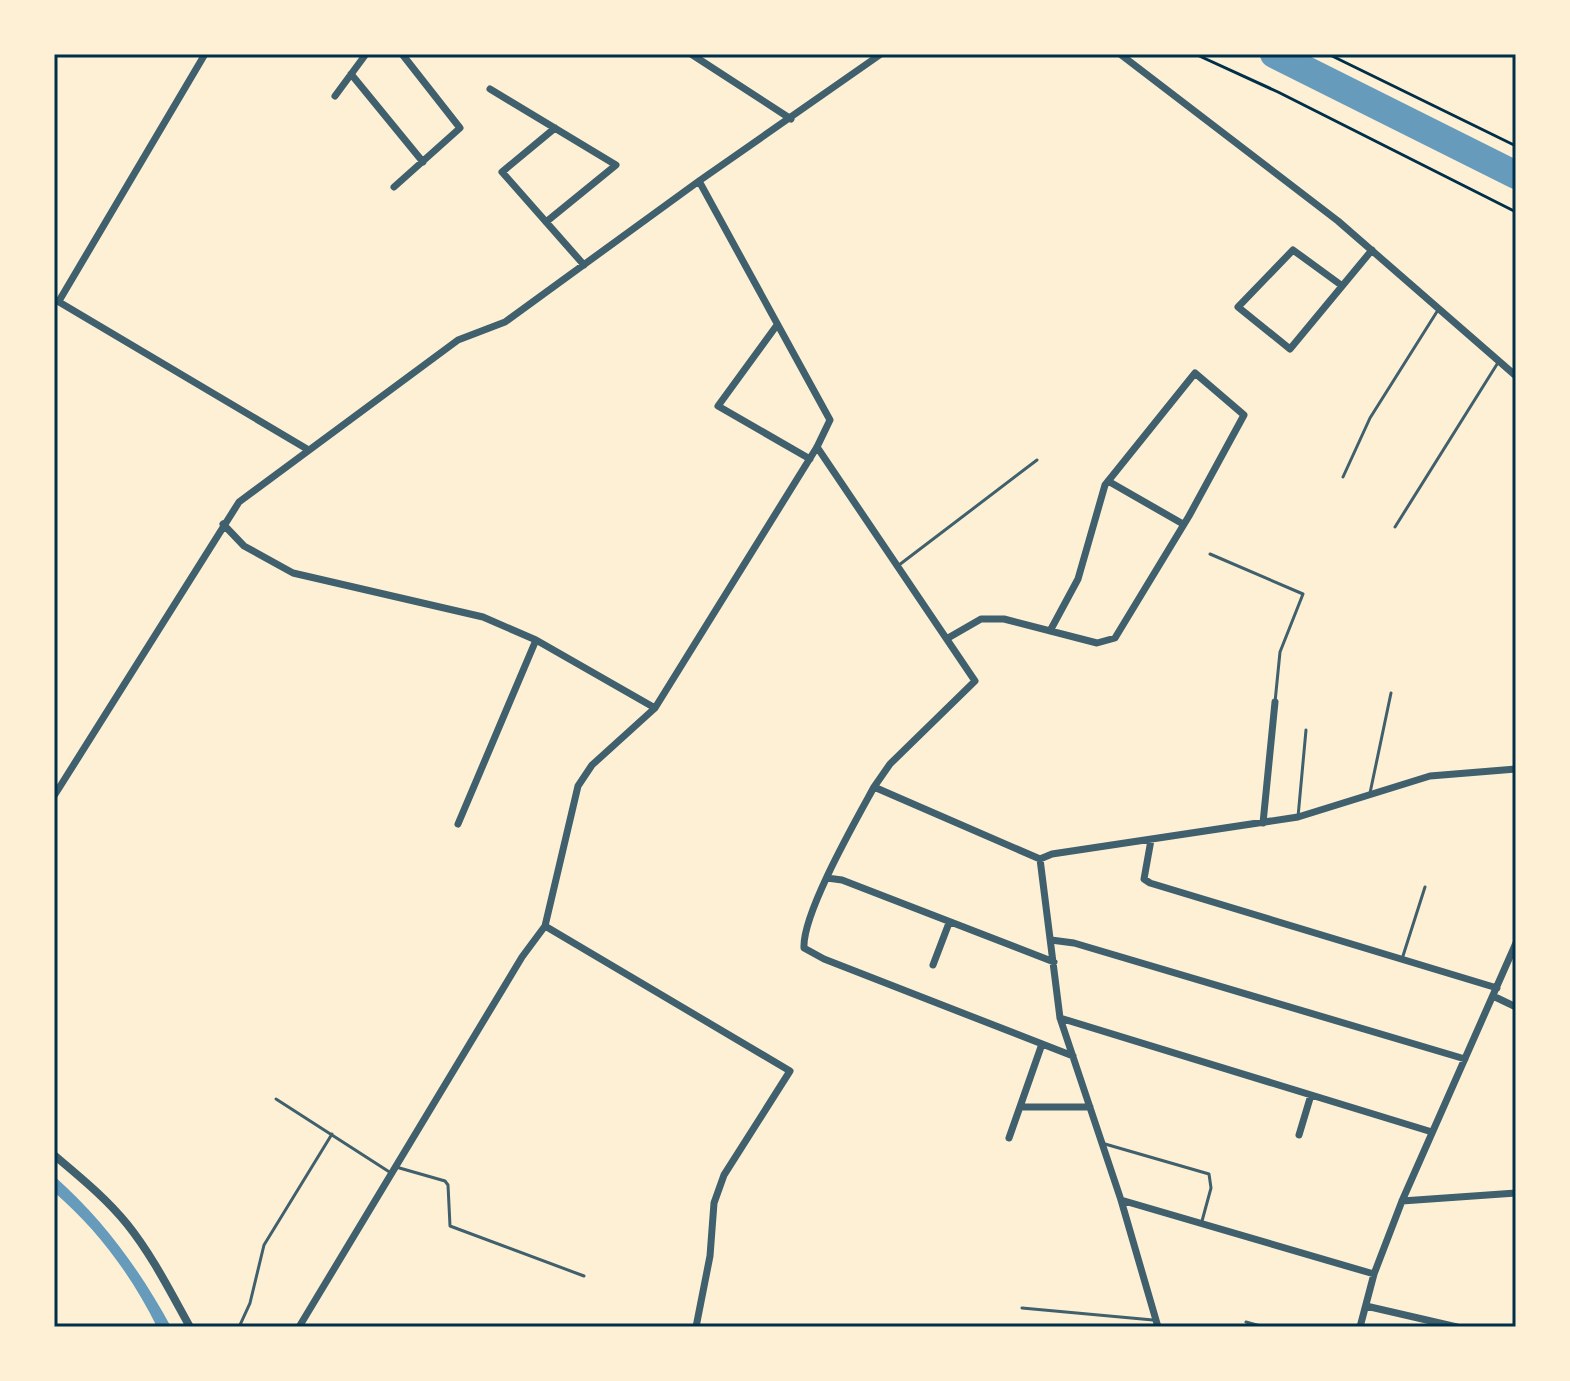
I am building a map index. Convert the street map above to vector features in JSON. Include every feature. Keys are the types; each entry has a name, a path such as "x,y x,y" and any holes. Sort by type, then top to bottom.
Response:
{"street":[{"path":"205,54 56,300 307,449"},
{"path":"335,96 366,54"},
{"path":"394,187 460,128 402,54"},
{"path":"691,54 791,119"},
{"path":"54,796 239,502 458,340 505,322 881,54"},
{"path":"1120,54 1372,250 1516,376"},
{"path":"351,74 423,162"},
{"path":"490,89 616,165 546,222"},
{"path":"555,128 502,172 584,265"},
{"path":"299,1327 522,957 545,926 578,786 592,765 655,708 810,459 830,420 699,181"},
{"path":"1341,285 1293,250 1238,307 1290,349 1372,250"},
{"path":"777,325 718,406 810,459"},
{"path":"948,638 981,619 1004,619 1050,631 1097,643 1115,638 1244,415 1195,373 1105,485 1078,579 1050,631"},
{"path":"817,447 975,681 890,764 874,787 827,878 803,935 804,948 824,959 1073,1056"},
{"path":"1108,481 1183,524"},
{"path":"223,524 244,546 293,573 483,617 536,640 655,708"},
{"path":"458,824 536,640"},
{"path":"1263,823 1275,702"},
{"path":"874,787 1040,859 1052,854 1298,817 1430,776 1516,769"},
{"path":"1151,840 1144,879 1150,883 1497,988"},
{"path":"1040,859 1060,1018 1121,1200 1157,1324"},
{"path":"827,878 842,880 1054,962"},
{"path":"933,965 949,923"},
{"path":"545,926 790,1071 724,1175 714,1203 710,1256 696,1327"},
{"path":"1051,940 1074,943 1465,1059"},
{"path":"1360,1327 1374,1274 1402,1201 1516,943"},
{"path":"1493,996 1516,1007"},
{"path":"1060,1018 1432,1132"},
{"path":"1009,1138 1042,1044"},
{"path":"1299,1135 1311,1095"},
{"path":"1020,1107 1090,1107"},
{"path":"54,1155 128,1225 168,1286 190,1327"},
{"path":"1402,1201 1516,1193"},
{"path":"1121,1200 1374,1274"},
{"path":"1366,1306 1457,1327"}],"lane":[{"path":"1343,477 1370,418 1440,307"},
{"path":"1395,527 1499,360"},
{"path":"896,567 1037,460"},
{"path":"1210,554 1303,594 1280,652 1275,702"},
{"path":"1370,797 1378,744 1391,693"},
{"path":"1298,817 1306,730"},
{"path":"1402,959 1425,887"},
{"path":"276,1099 394,1170 445,1181 448,1185 450,1226 584,1276"},
{"path":"239,1327 250,1303 264,1245 332,1134"},
{"path":"1102,1143 1209,1174 1211,1188 1201,1223"},
{"path":"1022,1308 1157,1324"},
{"path":"1246,1322 1264,1327"}],"path":[{"path":"1195,54 1278,92 1516,212"},
{"path":"1328,54 1516,146"}],"water":[{"path":"54,1176 89,1210 119,1246 147,1285 171,1327 157,1327 112,1254 54,1192"}],"waterway":[{"path":"1274,54 1516,175"}]}
